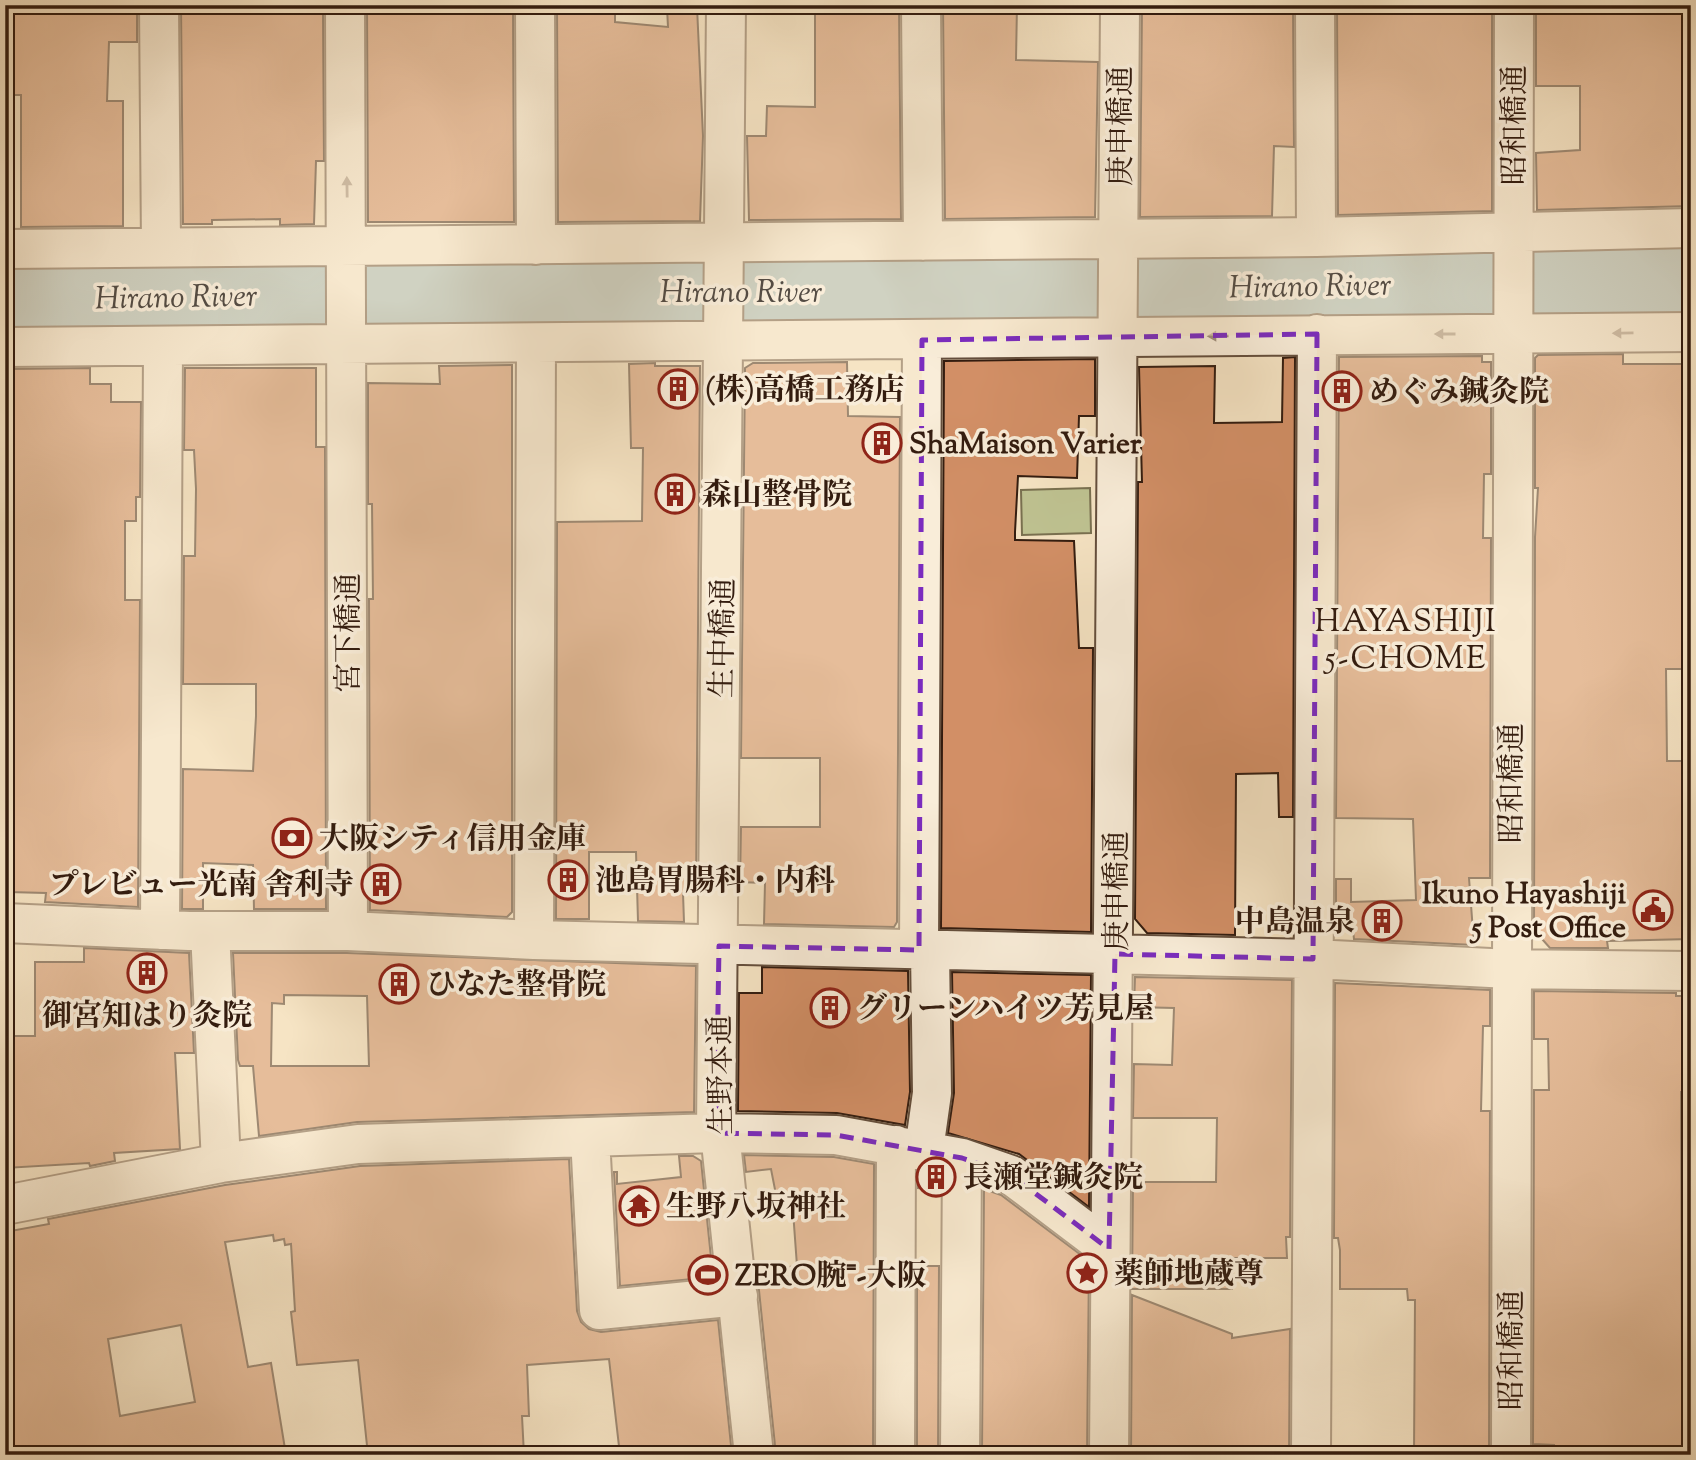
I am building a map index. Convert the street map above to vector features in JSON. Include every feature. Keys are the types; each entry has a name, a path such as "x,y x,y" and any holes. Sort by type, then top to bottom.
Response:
{"street":[{"path":"159,5 161,247"},
{"path":"345,5 348,251"},
{"path":"535,5 536,245"},
{"path":"725,246 726,5"},
{"path":"921,5 923,241"},
{"name":"庚申橋通","path":"1109,1455 1109,1249 1115,954 1120,5"},
{"path":"1315,5 1316,237"},
{"name":"昭和橋通","path":"1511,1455 1514,5"},
{"path":"5,249 161,247 348,251 536,245 725,246 923,241 1119,243 1316,237 1513,239 1691,228"},
{"name":"生中橋通","path":"719,946 725,246"},
{"name":"宮下橋通","path":"348,251 348,932"},
{"path":"5,347 163,347 347,340 536,343 725,336 922,340 1119,332 1317,334 1513,328 1691,332"},
{"path":"1311,1455 1317,334"},
{"path":"895,1455 910,1148 932,1093 924,950 922,340"},
{"path":"534,940 536,343"},
{"path":"160,930 163,347"},
{"path":"5,923 719,946 1313,960 1510,969 1691,971"},
{"path":"210,931 221,1163"},
{"name":"生野本通","path":"719,946 718,1133 754,1455"},
{"path":"5,1205 221,1163 358,1144 718,1133 836,1135 962,1158 1011,1175 1109,1249"},
{"path":"590,1137 599,1310 738,1296"},
{"path":"960,1455 962,1158"}],"highlighted area":[{"path":"1317,334 1313,959 1115,954 1109,1249 1011,1175 962,1158 836,1135 716,1133 719,946 919,950 922,340"}],"green space":[{"path":"1090,488 1091,533 1022,535 1021,490"}],"water":[{"name":"Hirano River","path":"1691,244 1691,317 5,335 5,261"}],"building":[{"path":"5,5 137,5 137,42 109,42 107,101 123,101 123,226 21,227 21,95 5,95"},
{"path":"181,5 278,5 278,11 323,12 324,161 316,161 314,224 280,225 280,219 212,220 212,224 183,224"},
{"path":"367,5 513,5 514,222 368,222"},
{"path":"557,5 615,5 615,22 668,27 667,8 697,7 703,136 700,221 558,222"},
{"path":"815,5 899,5 901,219 749,220 747,136 766,136 767,106 815,107"},
{"path":"943,5 1017,5 1016,60 1098,62 1095,217 945,219"},
{"path":"1142,5 1293,5 1294,147 1274,146 1272,216 1140,217"},
{"path":"1337,5 1492,5 1492,211 1338,215"},
{"path":"1536,5 1691,5 1691,206 1537,210 1536,153 1580,150 1580,86 1536,86"},
{"path":"1623,354 1623,364 1691,364 1691,669 1666,669 1667,761 1690,761 1688,890 1691,890 1691,939 1607,941 1608,948 1550,948 1534,930 1535,537 1538,488 1535,488 1535,358 1538,355"},
{"path":"1482,356 1482,362 1491,362 1491,474 1484,474 1483,538 1491,538 1490,878 1469,878 1474,945 1354,939 1353,930 1336,930 1336,879 1351,879 1351,902 1416,900 1413,819 1336,818 1339,357"},
{"path":"1295,357 1293,817 1279,817 1278,773 1236,774 1235,935 1147,933 1135,919 1138,482 1142,482 1139,367 1215,366 1214,423 1282,422 1283,358"},
{"path":"1095,359 1095,416 1079,416 1077,478 1018,476 1015,532 1015,540 1074,541 1079,648 1093,648 1091,932 941,928 944,361"},
{"path":"847,362 848,416 900,417 897,922 894,927 764,924 765,883 740,882 741,827 820,827 820,758 741,758 745,368 753,363"},
{"path":"655,363 655,366 700,366 696,893 683,893 684,922 638,921 636,852 589,852 589,919 556,919 557,522 642,521 643,448 631,448 629,364"},
{"path":"512,365 512,912 507,917 370,910 369,599 373,599 372,504 368,504 368,383 440,384 439,366"},
{"path":"90,368 90,384 111,384 111,402 141,402 140,497 136,497 136,521 125,521 125,600 140,600 138,907 45,902 46,893 8,892 5,376 12,369"},
{"path":"185,368 316,368 316,447 325,447 326,909 254,909 253,865 203,863 203,909 182,909 183,769 253,771 256,716 256,684 183,684 184,556 195,556 196,489 194,450 184,450"},
{"path":"84,948 189,953 194,1053 175,1053 180,1149 114,1153 115,1161 90,1166 89,1163 5,1168 5,1111 11,1111 11,1036 35,1036 35,962 84,962"},
{"path":"233,953 347,953 696,966 694,1112 357,1122 259,1136 253,1066 240,1066","holes":["284,995 367,996 369,1066 271,1066 272,1003 284,1004"]},
{"path":"762,967 908,971 910,1092 905,1125 837,1113 738,1111 739,993 762,993"},
{"path":"952,972 1091,975 1089,1207 1019,1154 948,1133 954,1093"},
{"path":"1135,977 1292,980 1290,1237 1286,1237 1287,1258 1233,1258 1232,1289 1132,1289 1133,1182 1216,1182 1217,1118 1133,1118 1134,1064 1172,1065 1174,1008 1134,1007"},
{"path":"1335,983 1490,990 1490,1026 1483,1026 1481,1111 1490,1111 1489,1450 1481,1455 1414,1454 1415,1300 1408,1300 1407,1289 1340,1289 1340,1250 1338,1238 1334,1238"},
{"path":"1534,991 1676,993 1676,996 1683,996 1683,1061 1691,1061 1691,1092 1681,1092 1682,1385 1691,1385 1691,1451 1554,1453 1554,1445 1533,1444 1534,1090 1549,1090 1548,1039 1534,1039"},
{"path":"744,1155 834,1157 874,1164 873,1455 776,1455 757,1271 797,1266 793,1211 779,1210 771,1169 746,1172"},
{"path":"679,1156 693,1156 701,1161 713,1277 620,1286 614,1172 617,1172 617,1184 681,1177"},
{"path":"569,1159 577,1311 581,1322 589,1329 601,1332 718,1320 732,1455 620,1455 609,1359 527,1365 529,1416 522,1416 524,1455 368,1455 358,1360 297,1365 291,1312 295,1311 291,1244 285,1245 284,1239 274,1241 273,1235 225,1242 248,1367 271,1363 286,1455 5,1455 5,1232 49,1224 48,1219 225,1185 360,1166","holes":["181,1325 195,1402 120,1416 108,1339"]},
{"path":"918,1172 940,1176 940,1190 918,1188"},
{"path":"984,1189 1001,1195 1089,1261 1087,1455 982,1451"},
{"path":"917,1266 939,1266 938,1455 917,1455"},
{"path":"1132,1295 1232,1334 1232,1338 1290,1329 1289,1455 1131,1455"}],"place":[{"name":"(株)高橋工務店","path":"678,389"},
{"name":"めぐみ鍼灸院","path":"1342,391"},
{"name":"ShaMaison Varier","path":"882,443"},
{"name":"森山整骨院","path":"675,494"},
{"name":"大阪シティ信用金庫","path":"292,838"},
{"name":"池島胃腸科・内科","path":"568,880"},
{"name":"プレビュー光南 舎利寺","path":"381,884"},
{"name":"Ikuno Hayashiji 5 Post Office","path":"1653,910"},
{"name":"中島温泉","path":"1382,921"},
{"name":"御宮知はり灸院","path":"147,973"},
{"name":"ひなた整骨院","path":"399,984"},
{"name":"グリーンハイツ芳見屋","path":"830,1008"},
{"name":"長瀬堂鍼灸院","path":"936,1177"},
{"name":"生野八坂神社","path":"639,1206"},
{"name":"薬師地蔵尊","path":"1087,1273"},
{"name":"ZERO腕⁼-大阪","path":"708,1275"}],"district":[{"name":"HAYASHIJI 5-CHOME","path":"1406,638"}]}
